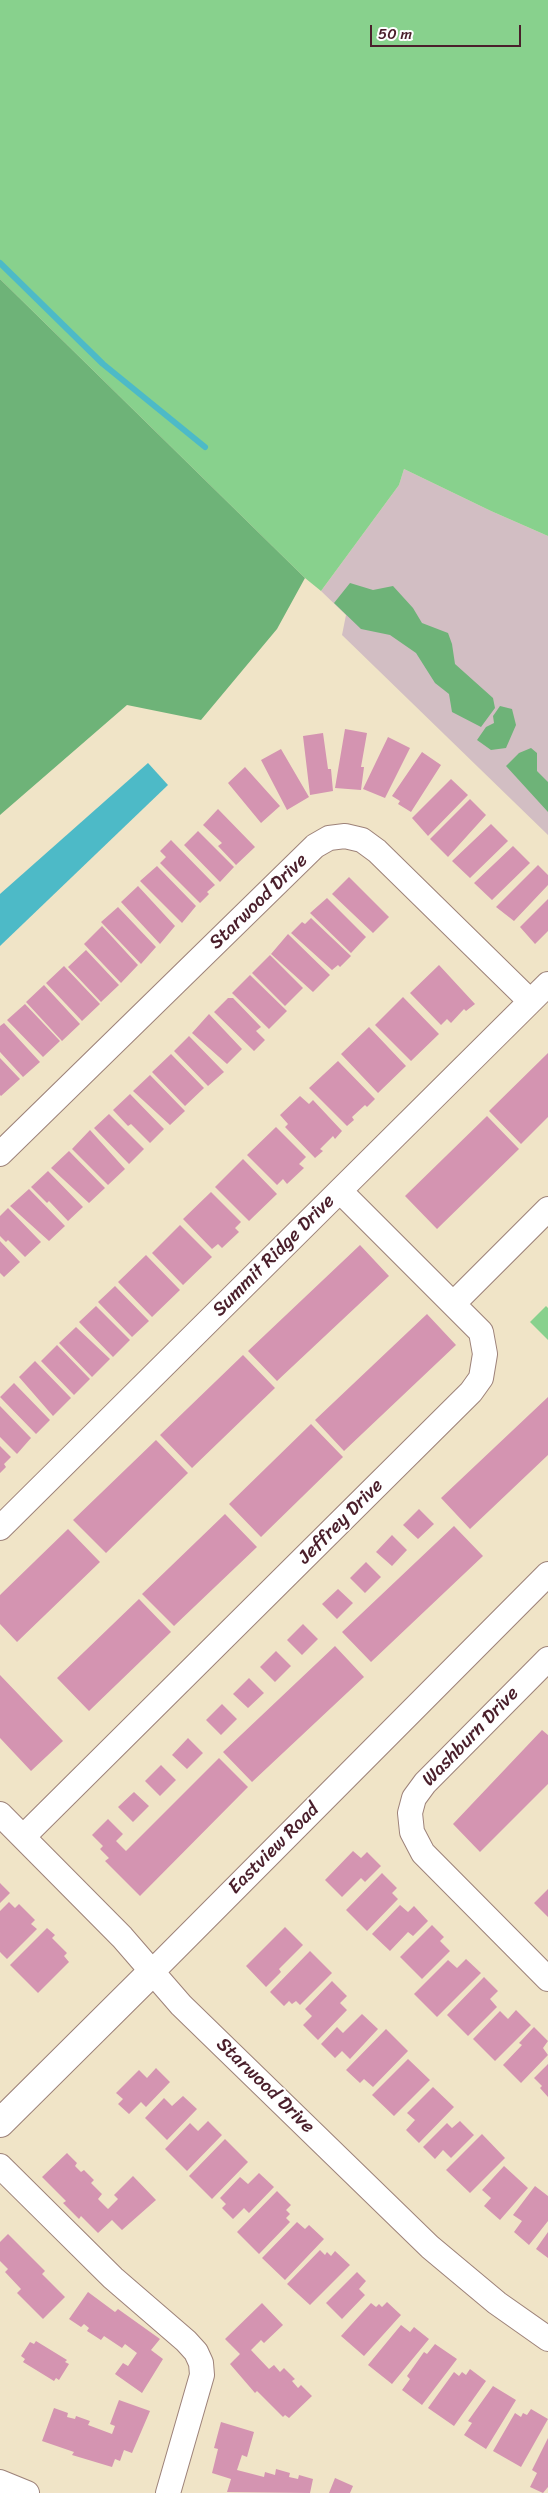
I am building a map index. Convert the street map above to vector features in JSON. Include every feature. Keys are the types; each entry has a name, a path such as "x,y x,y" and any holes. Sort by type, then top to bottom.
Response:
{"main road":[{"name":"Eastview Road","path":"0,2123 152,1972"}],"street":[{"name":"Starwood Drive","path":"0,1154 315,846 329,838 345,836 362,840 377,851 530,1001"},
{"name":"Summit Ridge Drive","path":"0,1528 548,984"},
{"name":"Jeffrey Drive","path":"23,1837 471,1392 481,1378 484,1367 483,1343 480,1332 340,1191"},
{"path":"453,1304 543,1223"},
{"name":"Eastview Road","path":"152,1972 548,1574"},
{"name":"Washburn Drive","path":"548,1659 425,1783 414,1798 410,1813 412,1832 423,1853 548,1979"},
{"name":"Starwood Drive","path":"0,1814 122,1937 181,2005 430,2247 490,2298 548,2339"},
{"path":"0,2166 112,2278 186,2341 196,2352 202,2363 202,2375 168,2493"},
{"path":"0,2482 27,2493"}],"shaded area":[{"path":"404,469 548,536 548,835 342,635 346,615 321,591 399,485"}],"green space":[{"path":"0,0 548,0 548,536 404,469 399,485 321,591 305,578 0,279"},
{"path":"0,279 305,578 277,629 201,720 127,705 0,815"},
{"path":"350,583 373,590 393,586 413,608 422,623 448,633 455,664 493,698 495,708 481,727 452,712 449,694 435,683 416,653 390,635 361,629 334,603"},
{"path":"500,706 512,709 516,725 506,748 491,750 477,740 486,727 494,723 493,716"},
{"path":"531,748 537,753 537,771 548,782 548,812 506,766 519,753"},
{"path":"546,1306 548,1308 548,1340 530,1322"}],"water":[{"path":"148,763 168,785 0,946 0,894"}],"building":[{"path":"345,729 367,733 361,767 364,767 361,790 335,788"},
{"path":"323,733 328,769 331,769 333,791 310,795 303,736"},
{"path":"388,737 410,748 385,798 363,789"},
{"path":"281,749 309,797 287,810 261,760"},
{"path":"422,752 441,765 411,812 398,804 400,801 392,796"},
{"path":"245,767 280,806 261,823 228,783"},
{"path":"451,779 468,795 428,836 412,818"},
{"path":"470,799 486,815 448,857 430,839"},
{"path":"218,809 255,847 236,865 218,846 222,843 203,825"},
{"path":"491,824 508,841 470,878 452,861"},
{"path":"198,831 234,867 220,882 184,845"},
{"path":"171,840 215,885 207,892 209,894 200,903 160,863 166,857 160,851"},
{"path":"513,846 530,863 492,900 474,883"},
{"path":"538,865 548,875 548,885 514,921 496,907"},
{"path":"157,866 196,906 182,923 140,881"},
{"path":"349,877 389,917 373,933 332,894"},
{"path":"138,886 175,926 160,944 121,902"},
{"path":"327,898 366,937 351,953 310,913"},
{"path":"548,899 548,931 535,944 520,927"},
{"path":"118,907 156,947 141,964 101,922"},
{"path":"311,918 351,956 340,967 338,965 332,970 291,933 302,922 305,924"},
{"path":"102,926 138,965 121,983 84,944"},
{"path":"288,934 330,975 313,992 271,954"},
{"path":"86,950 119,985 101,1002 68,967"},
{"path":"270,955 303,988 285,1006 252,973"},
{"path":"439,965 475,1004 466,1011 464,1009 451,1023 447,1019 441,1025 410,993"},
{"path":"64,966 100,1004 82,1021 46,983"},
{"path":"250,975 287,1011 269,1029 232,993"},
{"path":"44,985 80,1024 62,1041 26,1002"},
{"path":"403,997 439,1034 411,1061 375,1025"},
{"path":"228,998 233,998 261,1027 256,1031 265,1040 254,1051 214,1012"},
{"path":"25,1004 60,1041 43,1057 7,1020"},
{"path":"209,1014 242,1049 227,1064 192,1033"},
{"path":"4,1023 40,1062 23,1077 0,1052 0,1026"},
{"path":"369,1027 406,1066 378,1093 341,1054"},
{"path":"189,1036 224,1072 208,1086 174,1051"},
{"path":"548,1053 548,1117 521,1144 489,1111"},
{"path":"171,1054 204,1088 185,1106 152,1072"},
{"path":"0,1058 20,1079 1,1096 0,1095"},
{"path":"338,1061 375,1099 352,1117 354,1120 347,1126 309,1088"},
{"path":"150,1075 185,1111 170,1125 133,1091"},
{"path":"130,1094 164,1129 150,1143 131,1124 128,1126 113,1110"},
{"path":"300,1096 309,1104 313,1100 342,1131 335,1139 333,1136 320,1149 323,1151 315,1158 285,1127 288,1124 280,1115"},
{"path":"109,1114 144,1149 129,1164 94,1128"},
{"path":"487,1116 519,1149 437,1229 405,1196"},
{"path":"276,1127 306,1157 299,1164 304,1168 287,1184 283,1179 277,1185 247,1155"},
{"path":"90,1130 125,1169 108,1185 72,1149"},
{"path":"69,1151 105,1188 89,1203 51,1168"},
{"path":"243,1159 277,1194 249,1221 215,1187"},
{"path":"48,1171 83,1207 68,1221 49,1201 47,1203 31,1187"},
{"path":"29,1189 65,1226 49,1241 10,1206"},
{"path":"211,1192 241,1222 235,1228 239,1232 222,1248 218,1244 212,1249 183,1219"},
{"path":"8,1208 41,1242 25,1257 8,1240 6,1242 0,1236 0,1216"},
{"path":"180,1225 212,1257 183,1285 152,1253"},
{"path":"0,1241 20,1262 4,1277 0,1273"},
{"path":"360,1245 389,1276 277,1381 248,1351"},
{"path":"146,1255 180,1290 152,1317 118,1282"},
{"path":"115,1286 149,1321 132,1337 98,1302"},
{"path":"96,1306 130,1340 113,1357 79,1322"},
{"path":"427,1314 456,1345 344,1451 315,1420"},
{"path":"76,1327 110,1359 92,1377 59,1343"},
{"path":"57,1345 90,1379 74,1395 41,1361"},
{"path":"243,1355 275,1388 192,1468 160,1435"},
{"path":"35,1361 71,1398 53,1416 19,1377"},
{"path":"14,1383 50,1420 36,1434 0,1397"},
{"path":"548,1397 548,1455 470,1529 441,1498"},
{"path":"0,1406 31,1438 17,1454 0,1437"},
{"path":"311,1424 343,1457 261,1537 229,1504"},
{"path":"156,1440 188,1473 106,1553 73,1520"},
{"path":"0,1446 11,1457 4,1464 6,1467 0,1473"},
{"path":"419,1509 434,1524 418,1539 403,1525"},
{"path":"225,1514 257,1547 174,1626 142,1594"},
{"path":"454,1526 483,1556 371,1662 342,1632"},
{"path":"68,1529 100,1562 17,1642 0,1624 0,1595"},
{"path":"392,1535 407,1550 392,1566 376,1552"},
{"path":"366,1562 381,1577 365,1593 350,1578"},
{"path":"338,1589 353,1603 337,1619 322,1604"},
{"path":"139,1599 171,1632 89,1711 57,1678"},
{"path":"303,1624 318,1639 302,1655 287,1640"},
{"path":"335,1646 364,1677 252,1782 223,1752"},
{"path":"276,1651 291,1666 275,1682 260,1667"},
{"path":"0,1675 63,1741 31,1771 0,1738"},
{"path":"249,1678 264,1693 248,1708 233,1694"},
{"path":"222,1704 237,1719 221,1735 206,1720"},
{"path":"542,1730 548,1735 548,1784 480,1852 453,1824"},
{"path":"188,1738 203,1753 187,1769 172,1755"},
{"path":"219,1758 248,1787 140,1896 105,1861 109,1858 100,1849 103,1846 92,1835 108,1819 123,1834 116,1841 126,1851"},
{"path":"161,1765 176,1780 160,1796 145,1781"},
{"path":"134,1792 149,1806 133,1822 118,1807"},
{"path":"353,1851 361,1858 367,1852 381,1866 365,1882 361,1878 342,1897 325,1880"},
{"path":"382,1873 397,1888 392,1893 398,1899 367,1931 346,1910"},
{"path":"0,1883 10,1893 0,1903"},
{"path":"548,1889 548,1917 534,1903"},
{"path":"9,1902 15,1908 19,1904 35,1920 31,1924 37,1929 7,1959 0,1952 0,1911"},
{"path":"400,1905 408,1912 414,1906 428,1921 413,1936 408,1932 390,1951 372,1934"},
{"path":"432,1925 444,1937 440,1941 450,1951 422,1979 400,1957"},
{"path":"285,1927 303,1945 279,1969 281,1972 266,1987 246,1966"},
{"path":"47,1928 55,1935 52,1938 67,1953 64,1956 69,1962 38,1993 10,1965"},
{"path":"310,1951 332,1973 300,2005 296,2001 292,2004 289,2001 284,2006 270,1992"},
{"path":"466,1959 481,1973 437,2017 414,1994 448,1960 457,1968"},
{"path":"484,1977 498,1991 490,1999 497,2007 468,2036 447,2015"},
{"path":"332,1981 347,1996 340,2003 347,2010 318,2040 303,2025 312,2016 305,2009"},
{"path":"516,2010 531,2025 495,2061 473,2039 500,2011 508,2019"},
{"path":"362,2014 378,2029 350,2059 342,2051 335,2058 321,2044 337,2027 343,2033"},
{"path":"534,2027 548,2041 543,2048 548,2055 521,2083 503,2065 522,2045 519,2043"},
{"path":"386,2029 408,2051 373,2087 364,2079 360,2083 346,2070"},
{"path":"408,2059 430,2080 394,2116 372,2095"},
{"path":"548,2064 548,2097 540,2088 542,2086 534,2078"},
{"path":"156,2068 170,2082 146,2107 141,2102 129,2114 118,2104 123,2099 116,2093 139,2070 147,2078"},
{"path":"433,2087 454,2107 419,2143 406,2130 415,2120 407,2113"},
{"path":"183,2096 197,2109 167,2140 145,2118 164,2098 172,2106"},
{"path":"208,2121 222,2135 187,2171 165,2149 190,2123 198,2131"},
{"path":"460,2121 474,2135 451,2158 443,2150 435,2159 423,2147 447,2123 452,2128"},
{"path":"482,2134 505,2158 470,2193 446,2170"},
{"path":"225,2139 248,2162 212,2199 189,2176"},
{"path":"67,2153 77,2163 75,2166 81,2172 84,2170 94,2180 91,2183 102,2194 98,2199 108,2209 118,2199 114,2195 133,2176 156,2200 122,2230 112,2220 98,2233 81,2216 79,2219 63,2203 66,2201 42,2177"},
{"path":"504,2166 528,2188 500,2220 484,2206 491,2198 482,2190"},
{"path":"259,2173 274,2187 249,2213 244,2208 233,2219 222,2208 226,2204 220,2198 240,2177 248,2184"},
{"path":"535,2186 548,2196 548,2221 529,2245 514,2232 522,2221 513,2215"},
{"path":"277,2191 291,2205 286,2210 290,2214 286,2218 290,2222 259,2254 237,2232"},
{"path":"297,2222 305,2229 309,2225 324,2239 285,2280 262,2258"},
{"path":"548,2232 548,2258 536,2249"},
{"path":"8,2234 45,2271 42,2274 65,2297 43,2319 17,2293 21,2289 5,2272 8,2269 0,2261 0,2242"},
{"path":"320,2250 325,2255 327,2252 331,2256 335,2251 350,2265 310,2305 287,2284"},
{"path":"357,2272 366,2281 359,2289 365,2295 342,2319 326,2303"},
{"path":"88,2292 115,2312 118,2309 160,2339 151,2350 163,2359 142,2393 115,2374 123,2363 128,2366 137,2353 125,2344 122,2348 104,2336 101,2340 87,2331 89,2328 84,2324 81,2327 69,2319"},
{"path":"387,2302 401,2315 364,2356 341,2336 371,2303 376,2307 379,2304 382,2307"},
{"path":"262,2303 283,2325 264,2343 261,2340 251,2350 269,2369 274,2365 280,2372 284,2368 295,2379 292,2381 298,2388 301,2385 312,2396 289,2418 285,2415 283,2417 257,2391 255,2393 230,2364 240,2354 225,2339"},
{"path":"401,2325 410,2332 414,2327 429,2339 392,2384 368,2365"},
{"path":"36,2341 67,2360 65,2362 69,2364 59,2380 56,2378 54,2381 23,2362 25,2359 21,2356 30,2342 34,2344"},
{"path":"435,2344 457,2359 422,2405 402,2390 410,2379 407,2376 424,2352 427,2354"},
{"path":"470,2369 486,2381 454,2426 428,2408 454,2372 459,2376 462,2372 466,2375"},
{"path":"493,2386 516,2400 486,2449 464,2435 472,2423 468,2421"},
{"path":"119,2400 150,2411 132,2453 124,2450 120,2461 115,2459 112,2467 72,2455 74,2452 42,2441 54,2408 68,2413 67,2417 75,2419 76,2416 90,2421 88,2425 112,2434 115,2426 110,2424"},
{"path":"531,2409 548,2419 521,2467 493,2451 515,2413 521,2417 523,2413 527,2415"},
{"path":"221,2422 254,2432 247,2457 242,2455 237,2470 264,2477 265,2472 275,2475 276,2469 290,2473 289,2477 298,2479 299,2475 313,2479 310,2493 227,2492 231,2479 212,2473 218,2449 214,2448"},
{"path":"548,2438 548,2487 543,2493 530,2487 537,2473 532,2470"},
{"path":"335,2478 353,2486 350,2493 329,2493"}],"waterway":[{"path":"0,263 103,364 205,447"}]}
